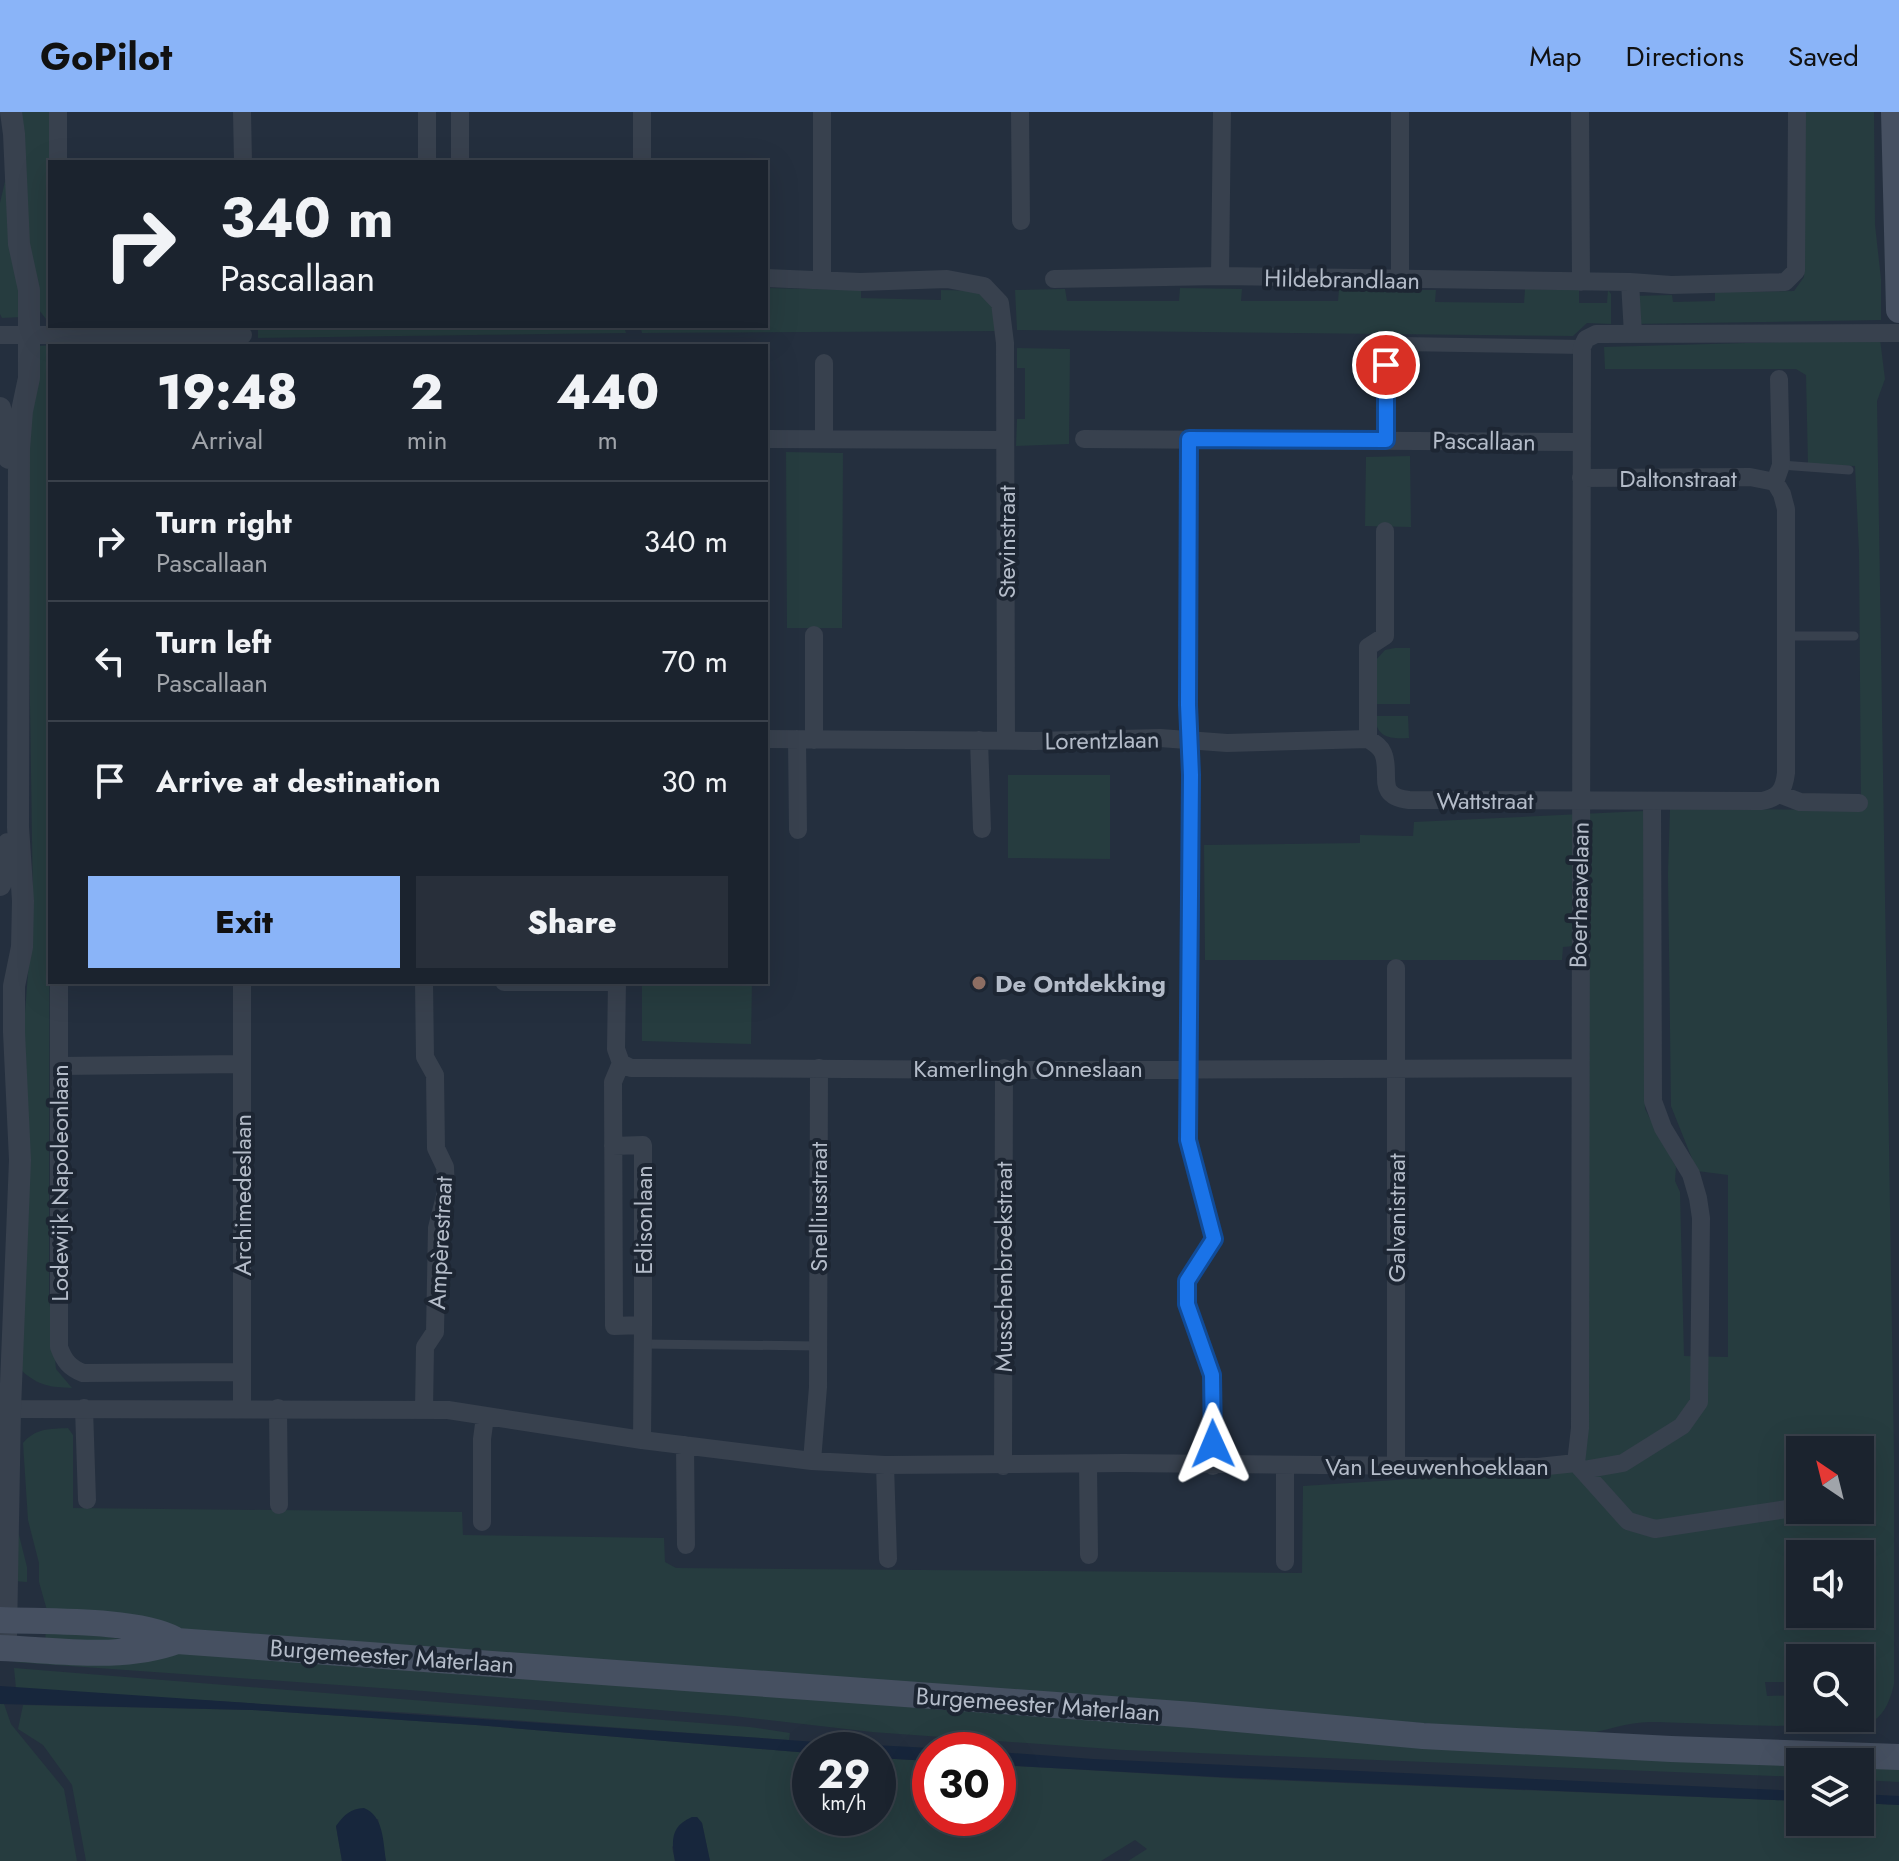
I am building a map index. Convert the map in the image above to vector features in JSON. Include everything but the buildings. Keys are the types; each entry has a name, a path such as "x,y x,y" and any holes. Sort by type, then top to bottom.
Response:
{"main road":[{"path":"1894,112 1899,310"},
{"name":"Burgemeester Materlaan","path":"3,1620 111,1625 164,1634 177,1641 1193,1715 1423,1736 1899,1757"},
{"name":"Burgemeester Materlaan","path":"3,1648 110,1652 164,1646 177,1641"}],"street":[{"path":"0,112 3,150 0,165"},
{"path":"3,1648 5,1408 20,1160 14,1032 7,986 22,947 23,901 18,827 19,449 29,378 30,335 29,290 19,244 11,112"},
{"path":"58,112 58,160"},
{"path":"242,112 243,160"},
{"path":"427,112 427,160"},
{"path":"460,112 460,160"},
{"path":"642,112 642,160"},
{"path":"768,278 822,279 822,112"},
{"path":"1020,112 1021,221"},
{"path":"1220,276 1222,112"},
{"path":"1400,112 1400,280"},
{"path":"1580,112 1581,282"},
{"name":"Hildebrandlaan","path":"1054,279 1220,276 1671,285 1785,282 1796,271 1797,112"},
{"name":"Stevinstraat","path":"822,279 860,282 947,279 984,286 1000,303 1005,343 1006,740"},
{"path":"1630,282 1633,334"},
{"path":"1400,344 1589,340 1633,334 1899,333"},
{"path":"0,335 243,337"},
{"name":"Boerhaavelaan","path":"1580,1467 1581,442 1589,340"},
{"path":"824,363 824,439"},
{"path":"1779,379 1778,473 1786,509 1787,636 1786,773 1785,785 1776,796 1800,802 1859,803"},
{"path":"0,408 10,449 5,545 8,864 0,885"},
{"path":"768,439 1005,440"},
{"name":"Pascallaan","path":"1084,439 1581,442"},
{"path":"1189,439 1191,956 1188,1140 1214,1239 1187,1281 1187,1304 1212,1375 1213,1466"},
{"name":"Daltonstraat","path":"1581,478 1750,477 1778,473"},
{"path":"1368,739 1368,647 1385,636 1385,531"},
{"path":"798,830 814,635"},
{"name":"Lorentzlaan","path":"768,739 1160,738 1227,743 1368,739"},
{"name":"Wattstraat","path":"1368,739 1382,750 1386,783 1391,794 1398,799 1762,801 1776,796"},
{"path":"979,740 982,829"},
{"path":"1580,1467 1623,1463 1682,1426 1699,1402 1701,1218 1691,1174 1663,1128 1653,1101 1651,1078 1652,801"},
{"name":"Galvanistraat","path":"1396,968 1396,1468"},
{"name":"Lodewijk Napoleonlaan","path":"59,984 59,1347 67,1364 83,1373 242,1372"},
{"name":"Archimedeslaan","path":"242,984 242,1408"},
{"name":"Ampèrestraat","path":"424,984 425,1057 435,1075 436,1148 445,1167 446,1192 437,1228 435,1332 425,1347 424,1410"},
{"name":"Edisonlaan","path":"617,984 616,1049 621,1063 613,1082 614,1326 643,1335"},
{"name":"Kamerlingh Onneslaan","path":"621,1063 631,1068 1580,1068"},
{"path":"60,1066 242,1064"},
{"name":"Snelliusstraat","path":"812,1461 818,1346 819,1068"},
{"name":"Musschenbroekstraat","path":"1003,1466 1004,1068"},
{"path":"0,1087 8,1113 9,1149 3,1256 0,1263"},
{"name":"Edisonlaan","path":"613,1146 643,1145 642,1440"},
{"name":"Van Leeuwenhoeklaan","path":"5,1408 448,1410 642,1440 812,1461 885,1465 1580,1467 1628,1521 1655,1529 1786,1509"},
{"path":"84,1408 87,1500"},
{"path":"278,1408 279,1505"},
{"path":"482,1522 485,1417"},
{"path":"685,1445 686,1545"},
{"path":"1088,1464 1089,1555"},
{"path":"885,1465 888,1559"},
{"path":"1285,1466 1285,1562"}],"lane":[{"path":"1386,365 1386,440"},
{"name":"Daltonstraat","path":"1778,473 1849,470"},
{"path":"1787,636 1854,636"},
{"name":"Edisonlaan","path":"643,1335 724,1344 818,1346"}],"green space":[{"path":"18,112 50,112 48,321 35,305"},
{"path":"1805,112 1874,112 1875,225 1881,279 1881,320 1633,324 1631,296 1672,295 1673,302 1715,301 1715,292 1794,291 1804,277"},
{"path":"6,177 22,289 21,317 2,318 0,203"},
{"path":"768,288 861,290 861,298 941,300 941,290 990,291 1001,331 642,333 641,328 768,328"},
{"path":"1180,288 1242,289 1241,301 1338,301 1339,290 1436,290 1435,302 1524,303 1525,289 1579,290 1579,303 1607,303 1608,290 1611,294 1611,324 1587,323 1573,336 1017,330 1015,290 1065,289 1067,301 1179,301"},
{"path":"258,328 625,328 626,333 258,338"},
{"path":"1880,339 1885,379 1877,401 1894,1456 1894,1684 1878,1718 1874,1720 1874,1644 1786,1644 1786,1682 1765,1682 1767,1696 1786,1695 1786,1726 1642,1722 1583,1735 188,1632 48,1614 28,1520 23,1443 43,1430 68,1428 73,1435 73,1508 462,1512 463,1535 664,1538 665,1562 676,1568 1302,1573 1303,1486 1581,1468 1588,1437 1574,946 1563,947 1562,960 1205,960 1204,845 1360,843 1360,835 1413,836 1414,822 1644,811 1645,1109 1676,1167 1675,1181 1680,1192 1684,1356 1728,1357 1728,1175 1697,1171 1671,1106 1670,809 1861,810 1859,552 1855,466 1808,465 1806,375 1796,369 1605,369 1604,347"},
{"path":"48,345 49,1297 56,1369 72,1388 45,1385 22,1371 22,1052 33,907 26,437 36,346"},
{"path":"1017,348 1070,349 1069,444 1016,446 1017,419 1025,419 1025,368 1017,368"},
{"path":"786,452 843,453 842,628 787,628"},
{"path":"1410,456 1411,527 1365,526 1366,457"},
{"path":"1410,648 1410,704 1375,704 1375,661 1385,650"},
{"path":"1375,716 1408,716 1409,738 1385,736 1378,729"},
{"path":"1008,775 1110,775 1110,859 1008,858"},
{"path":"642,984 752,984 751,1044 642,1041"},
{"path":"18,1531 27,1567 27,1582 14,1581"},
{"path":"46,1627 134,1641 45,1644"},
{"path":"153,1651 1786,1763 1786,1776 1125,1750 1016,1742 1016,1732 912,1732 912,1735 733,1716 13,1662"},
{"path":"14,1668 750,1727 790,1733 789,1740 16,1689"},
{"path":"0,1704 4,1704 11,1724 64,1789 77,1861 0,1861"},
{"path":"23,1705 253,1710 792,1751 792,1836 896,1836 896,1759 912,1760 912,1836 1016,1836 1016,1766 1243,1779 1786,1800 1786,1836 1874,1836 1874,1804 1899,1805 1899,1861 1128,1861 1147,1849 1135,1840 1101,1861 710,1861 702,1823 697,1817 692,1817 672,1847 675,1861 386,1861 378,1819 336,1826 342,1861 86,1861 72,1785 43,1745 18,1729"},
{"path":"1874,1767 1899,1768 1899,1782 1874,1781"}],"water":[{"path":"0,1686 792,1740 792,1751 253,1710 0,1704"},
{"path":"896,1746 912,1747 912,1760 896,1759"},
{"path":"1016,1753 1786,1790 1786,1800 1016,1766"},
{"path":"1874,1795 1899,1796 1899,1805 1874,1804"},
{"path":"364,1808 379,1823 386,1861 342,1861 336,1826 348,1813"},
{"path":"697,1817 702,1823 710,1861 675,1861 674,1834 680,1825"}],"place":[{"name":"De Ontdekking","path":"979,983"}],"route":[{"path":"1213,1444 1212,1375 1187,1304 1187,1281 1214,1239 1188,1140 1191,956 1189,439 1386,440 1386,365"}]}
